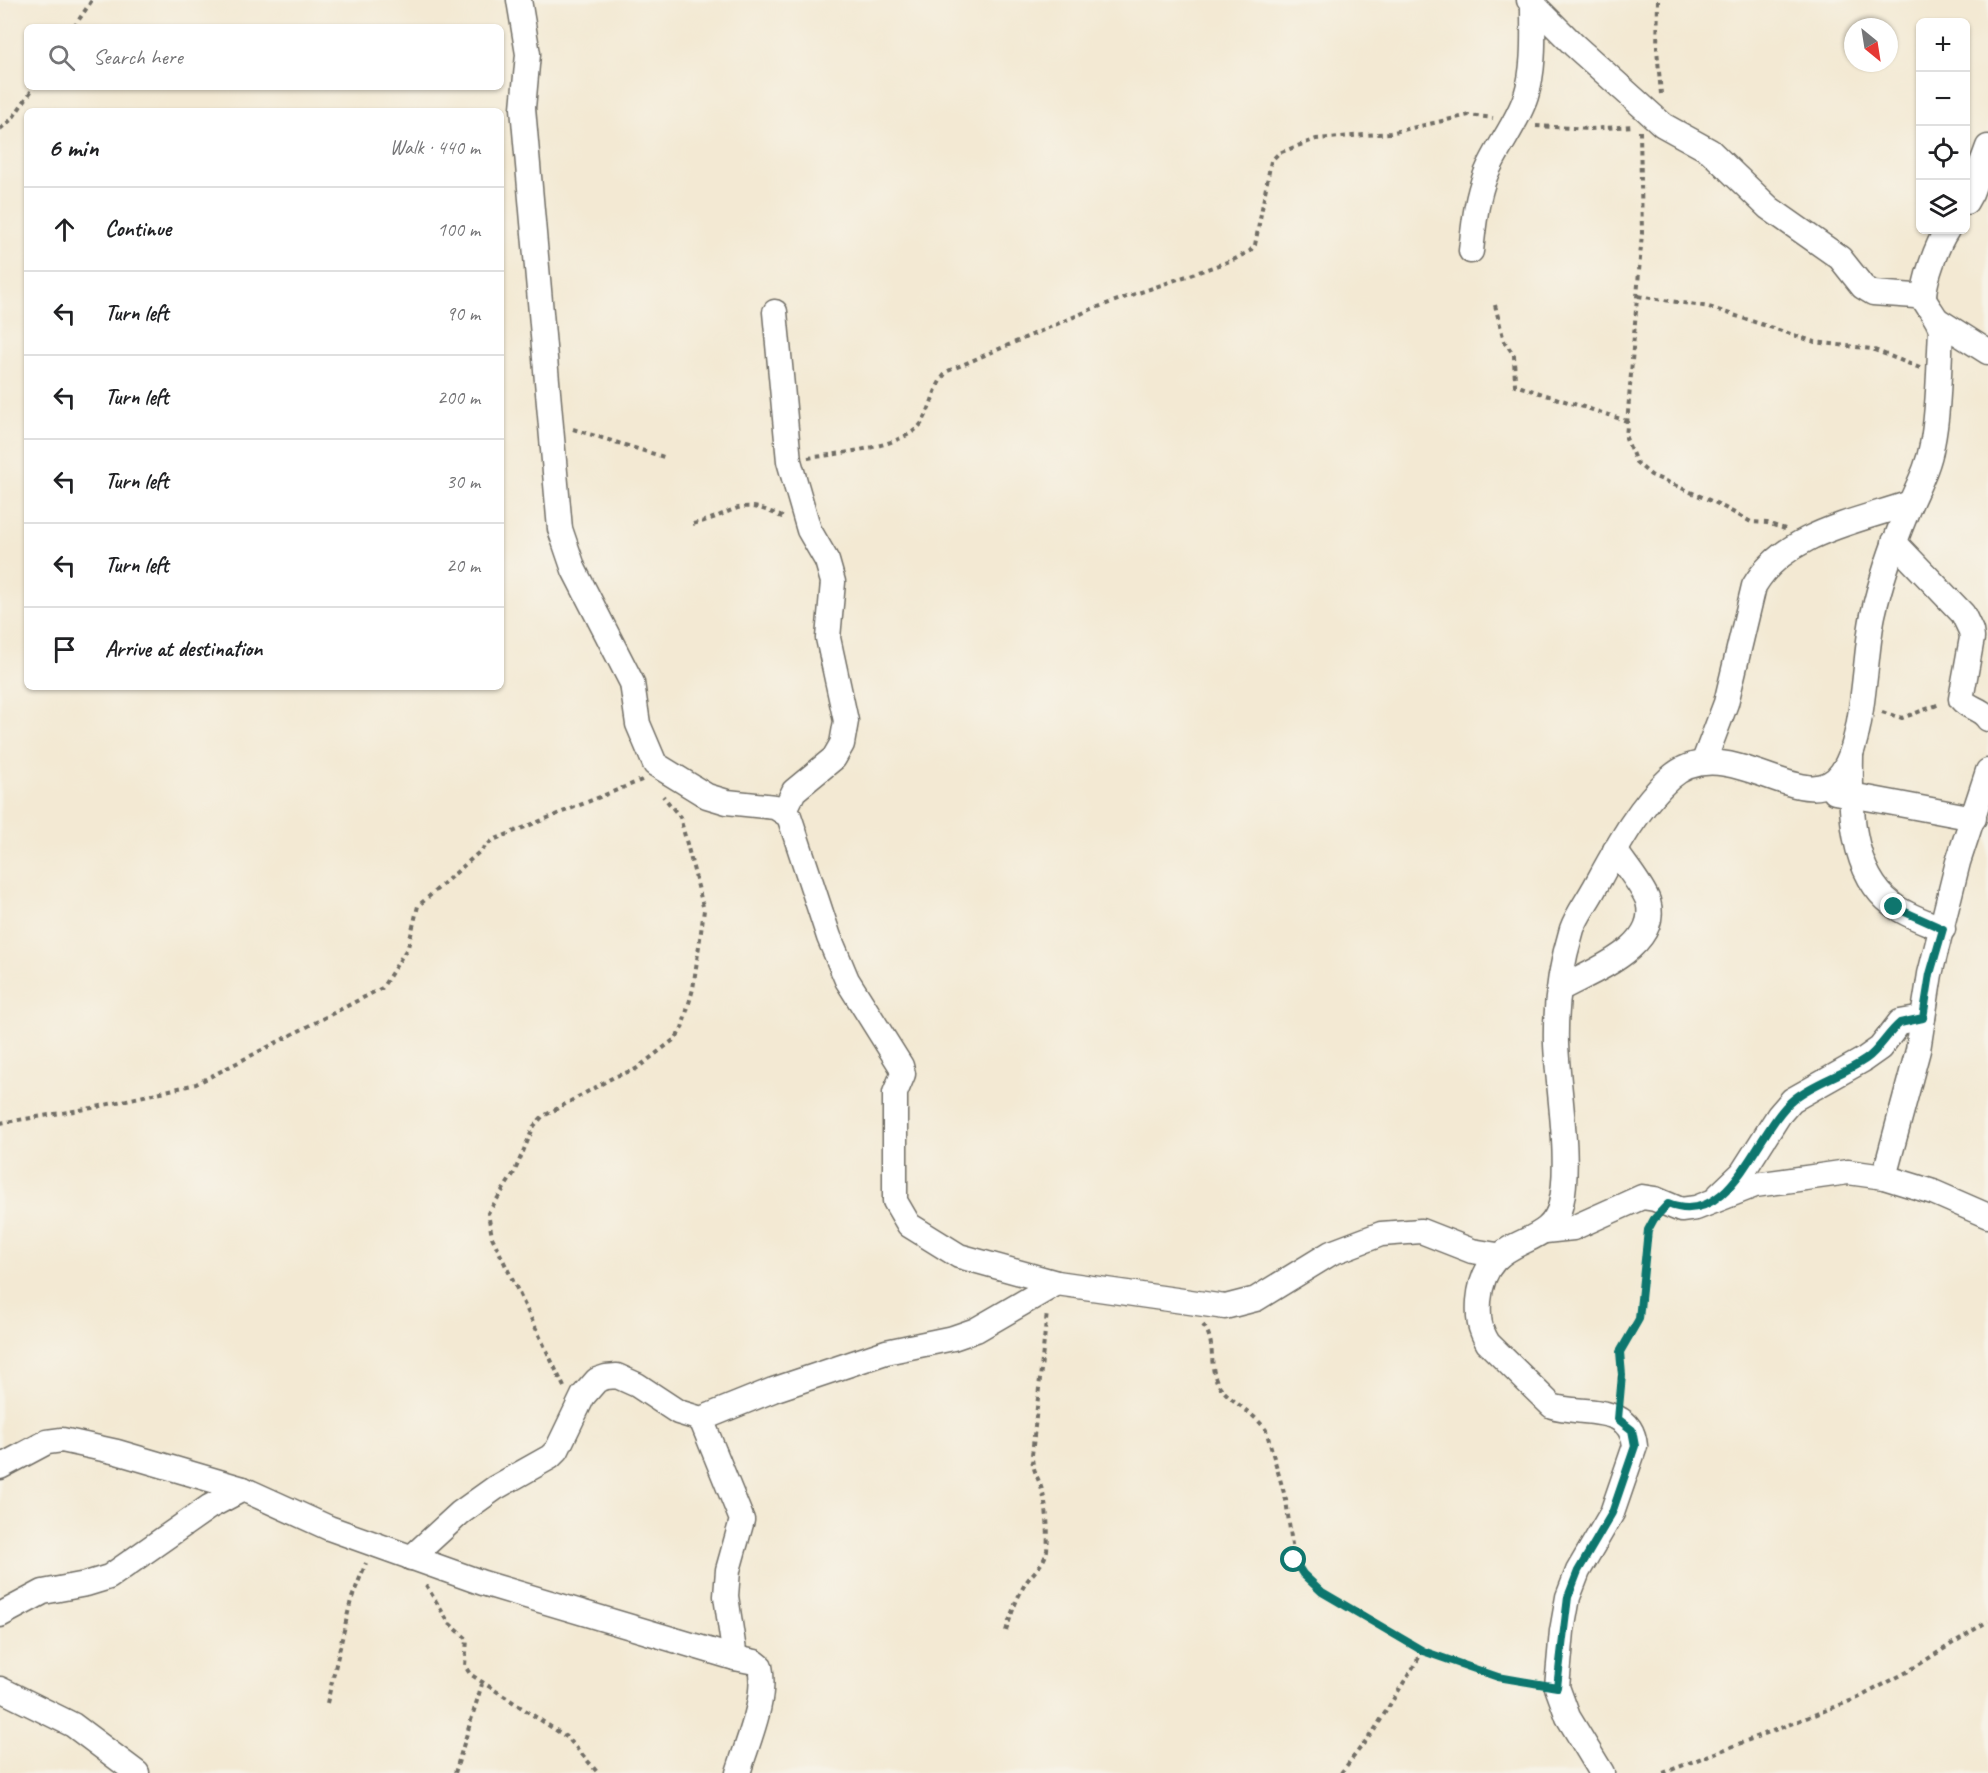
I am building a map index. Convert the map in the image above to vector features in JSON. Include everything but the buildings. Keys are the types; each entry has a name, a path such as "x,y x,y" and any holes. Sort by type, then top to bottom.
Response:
{"street":[{"path":"519,0 528,54 523,108 560,529 574,570 632,683 638,724 655,764 707,796 775,807 784,812 791,821 829,937 847,980 902,1066 903,1074 896,1093 895,1201 909,1225 959,1256 1053,1285 1225,1307 1256,1299 1331,1253 1381,1234 1406,1230 1421,1231 1472,1251 1497,1255"},
{"path":"1531,2 1574,45 1663,125 1710,151 1769,208 1840,258 1867,290 1873,293 1916,296 1924,299 1939,321 1941,330 1933,444 1922,481 1894,542 1873,617 1861,707 1852,750 1850,796 1858,846 1870,881 1878,893 1894,907 1943,929"},
{"path":"1471,251 1476,208 1486,173 1526,97 1532,70 1531,2"},
{"path":"1970,194 1988,147"},
{"path":"1924,299 1926,281 1945,234"},
{"path":"775,312 789,461 809,530 827,561 833,582 828,638 846,722 842,744 834,758 794,791 784,812"},
{"path":"1939,321 1988,352"},
{"path":"1704,761 1726,703 1754,586 1764,569 1777,557 1808,538 1910,503"},
{"path":"1894,542 1964,614 1971,631 1961,699 1969,706 1983,711 1988,719"},
{"path":"1819,788 1832,783 1841,775 1852,750"},
{"path":"1545,1231 1561,1208 1565,1180 1556,1043 1560,989 1573,927 1616,850 1652,796 1680,770 1704,761 1726,763 1801,787 1819,788 1850,796 1974,818"},
{"path":"1884,1177 1918,1050 1930,974 1958,862 1988,771"},
{"path":"1560,989 1632,949 1643,936 1649,912 1647,899 1616,850"},
{"path":"1716,1198 1742,1173 1779,1115 1792,1100 1880,1048 1900,1023 1923,1018"},
{"path":"1602,1773 1568,1717 1557,1687 1568,1597 1578,1571 1612,1513 1635,1446 1632,1430 1618,1419 1602,1411 1564,1410 1552,1406 1488,1343 1478,1322 1480,1295 1487,1270 1497,1255 1545,1231 1573,1228 1642,1197 1655,1199 1681,1210 1696,1208 1716,1198 1755,1185 1806,1176 1848,1172 1884,1177 1933,1192 1988,1216"},
{"path":"411,1558 460,1513 495,1488 550,1457 557,1450 583,1396 597,1380 617,1376 637,1385 678,1412 701,1419 773,1390 886,1352 953,1338 976,1330 1053,1285"},
{"path":"701,1419 742,1520 728,1570 726,1596 735,1658"},
{"path":"0,1467 47,1442 62,1440 117,1452 243,1489 329,1528 374,1542 411,1558 483,1583 755,1662 760,1666 762,1674 760,1695 738,1773"},
{"path":"0,1615 43,1592 87,1584 108,1576 209,1507 243,1489"},
{"path":"0,1689 74,1725 137,1773"}],"path":[{"path":"76,24 92,0"},
{"path":"1658,0 1657,49 1663,125"},
{"path":"0,129 12,119 32,90"},
{"path":"789,461 875,447 911,433 921,424 942,377 948,370 1092,309 1233,260 1250,251 1255,245 1271,161 1279,153 1297,145 1316,139 1390,133 1469,115 1590,129 1640,125 1642,233 1626,438 1636,462 1651,475 1716,502 1751,522 1767,523 1808,538"},
{"path":"1638,296 1708,307 1815,342 1872,349 1937,375"},
{"path":"1495,305 1504,341 1514,355 1515,386 1627,421"},
{"path":"552,422 667,458"},
{"path":"693,524 709,521 743,506 754,505 809,530"},
{"path":"1861,707 1902,718 1961,699"},
{"path":"0,1123 92,1108 196,1084 382,988 408,947 418,906 493,840 666,771"},
{"path":"575,1412 492,1237 488,1213 514,1173 534,1126 542,1117 614,1077 636,1069 676,1038 682,1028 693,989 704,910 680,817 662,795"},
{"path":"1618,1419 1622,1375 1620,1352 1639,1319 1648,1230 1654,1219 1668,1204"},
{"path":"1006,1631 1015,1602 1026,1582 1044,1559 1047,1550 1047,1515 1041,1488 1032,1469 1032,1455 1053,1285"},
{"path":"1175,1301 1211,1335 1214,1373 1220,1387 1260,1421 1266,1430 1286,1500 1294,1560 1303,1574 1322,1592 1423,1651 1498,1677 1557,1687"},
{"path":"327,1703 351,1600 374,1542"},
{"path":"411,1558 448,1623 467,1639 465,1666 470,1674 482,1684 568,1738 598,1773"},
{"path":"1663,1773 1858,1698 1916,1666 1988,1621"},
{"path":"1341,1773 1375,1729 1423,1651"},
{"path":"455,1773 482,1684"}],"route":[{"path":"1294,1560 1303,1574 1322,1592 1423,1651 1498,1677 1557,1687 1562,1631 1568,1597 1578,1571 1612,1513 1635,1446 1632,1430 1625,1422 1618,1419 1622,1375 1620,1352 1639,1319 1648,1230 1654,1219 1668,1204 1681,1210 1696,1208 1716,1198 1742,1173 1779,1115 1792,1100 1880,1048 1893,1028 1900,1023 1923,1018 1930,974 1943,929 1894,907"}]}
